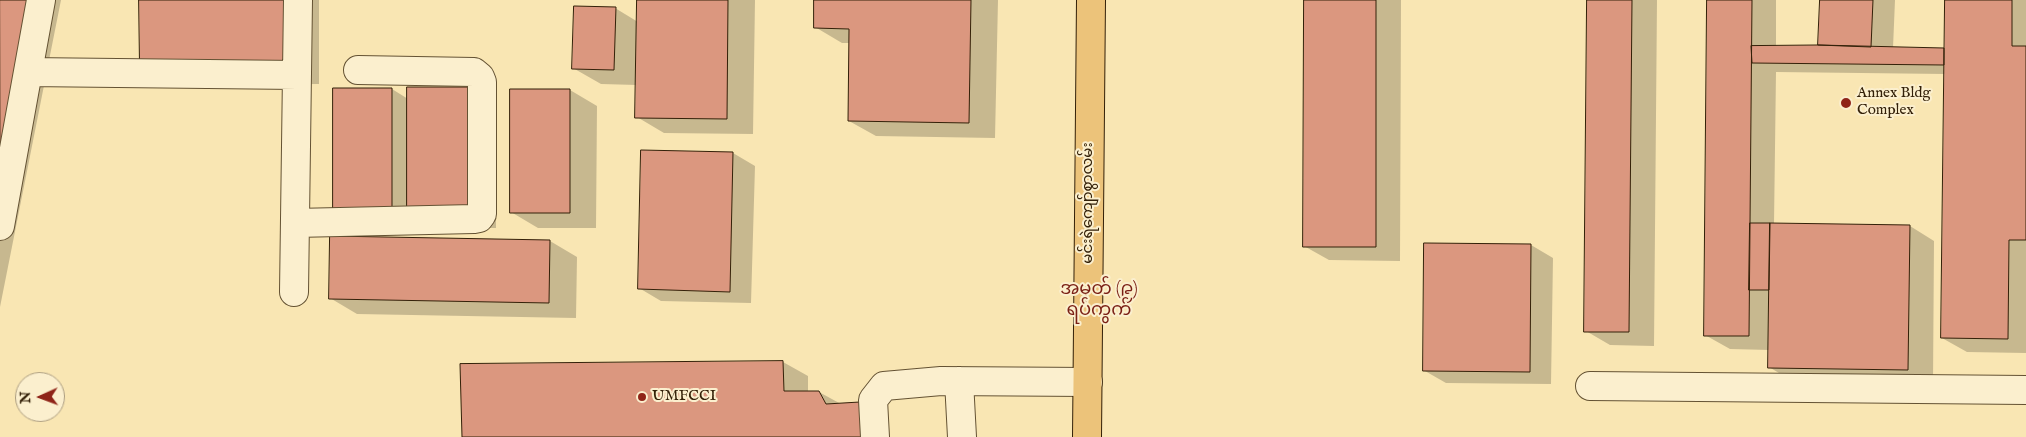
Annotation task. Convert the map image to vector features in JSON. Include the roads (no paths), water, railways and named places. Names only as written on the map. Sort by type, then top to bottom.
[{"type":"main road","name":"မင်းရဲကျော်စွာလမ်း","points":[[1087,437],[1091,0]]},
{"type":"lane","points":[[0,226],[41,0]]},
{"type":"lane","points":[[294,292],[298,0]]},
{"type":"lane","points":[[295,223],[479,218],[482,214],[482,82],[480,76],[474,72],[358,70]]},
{"type":"lane","points":[[28,72],[297,75]]},
{"type":"lane","points":[[875,437],[873,400],[884,386],[959,381],[1088,382]]},
{"type":"lane","points":[[959,381],[962,437]]},
{"type":"lane","points":[[1590,386],[2026,390]]},
{"type":"place","name":"Annex Bldg Complex","points":[[1846,103]]},
{"type":"place","name":"UMFCCI","points":[[642,397]]},
{"type":"district","name":"အမှတ် (၉) ရပ်ကွက်","points":[[1099,300]]}]
